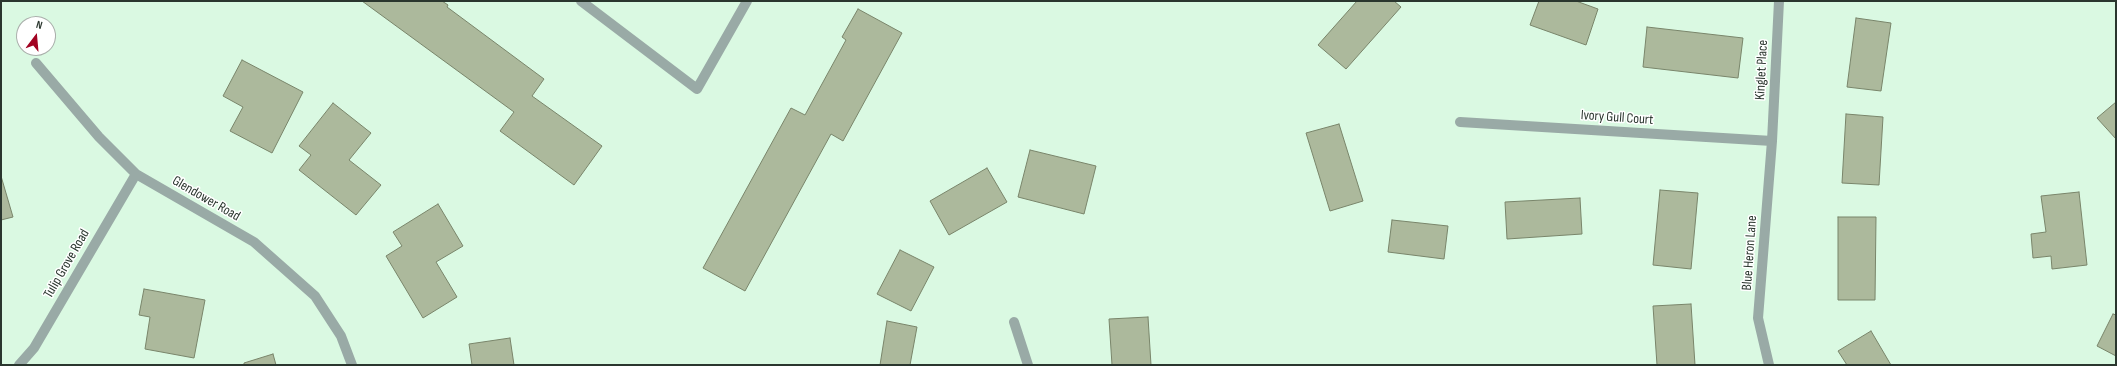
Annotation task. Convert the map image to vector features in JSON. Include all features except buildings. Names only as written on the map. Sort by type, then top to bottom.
[{"type":"street","points":[[581,1],[698,89],[746,1]]},
{"type":"street","name":"Kinglet Place","points":[[1772,141],[1779,1]]},
{"type":"street","name":"Glendower Road","points":[[36,63],[99,137],[136,174],[254,242],[315,296],[340,336],[352,365]]},
{"type":"street","name":"Ivory Gull Court","points":[[1460,122],[1772,141]]},
{"type":"street","name":"Blue Heron Lane","points":[[1770,365],[1758,318],[1772,141]]},
{"type":"street","name":"Tulip Grove Road","points":[[19,365],[34,348],[136,174]]},
{"type":"street","points":[[1014,322],[1028,365]]}]
